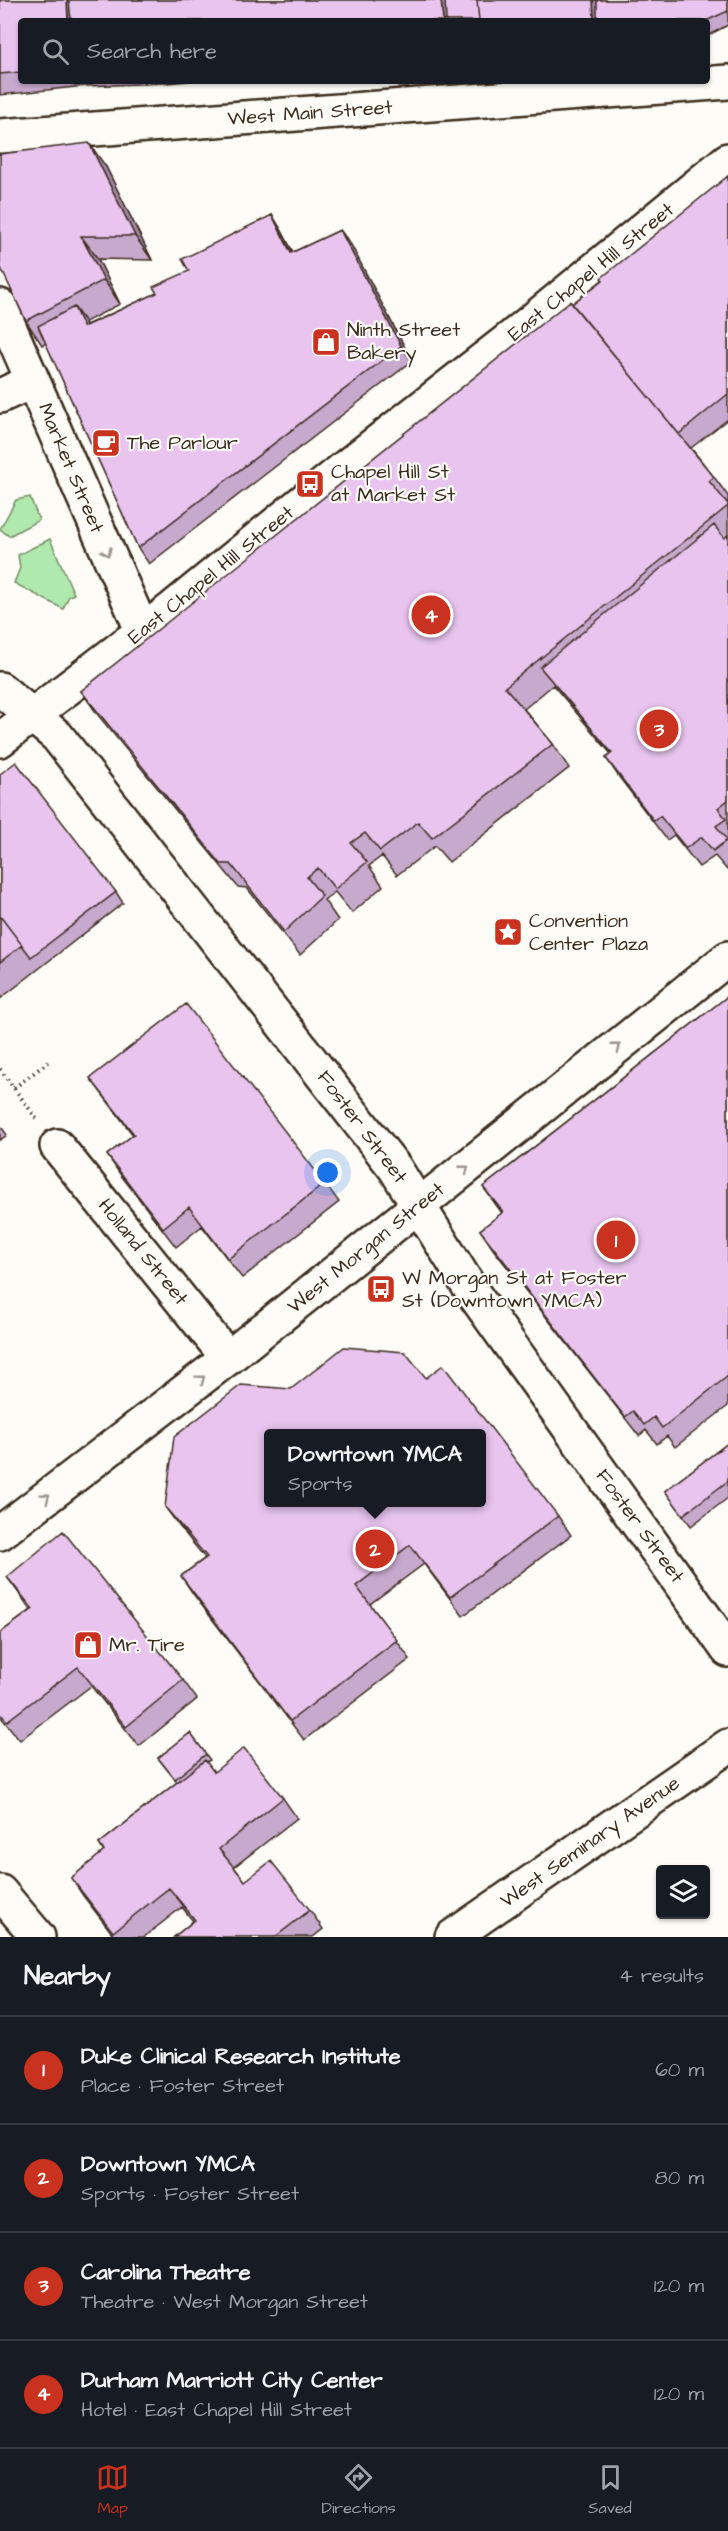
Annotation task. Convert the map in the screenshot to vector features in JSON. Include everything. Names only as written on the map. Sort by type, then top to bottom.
[{"type":"street","name":"West Main Street","points":[[710,83],[728,82]]},
{"type":"street","name":"West Main Street","points":[[0,136],[701,84]]},
{"type":"street","name":"East Chapel Hill Street","points":[[0,740],[512,337],[728,160]]},
{"type":"street","name":"Market Street","points":[[0,306],[142,630]]},
{"type":"street","points":[[0,396],[33,381]]},
{"type":"street","name":"Foster Street","points":[[0,689],[64,746],[395,1167],[473,1293],[728,1650]]},
{"type":"street","name":"West Morgan Street","points":[[0,1533],[228,1358],[728,958]]},
{"type":"street","name":"Holland Street","points":[[57,1146],[228,1358]]},
{"type":"street","name":"West Seminary Avenue","points":[[452,1937],[728,1746]]},
{"type":"street","points":[[0,1892],[38,1937]]},
{"type":"path","points":[[14,1088],[48,1062]]},
{"type":"path","points":[[0,1069],[57,1146]]},
{"type":"green space","points":[[30,497],[39,520],[9,536],[0,529],[16,500]]},
{"type":"green space","points":[[50,539],[74,594],[69,596],[63,609],[14,583],[20,568],[18,555]]},
{"type":"building","points":[[0,0],[67,0],[68,18],[18,18],[18,72],[0,74]]},
{"type":"building","points":[[69,0],[441,0],[443,18],[71,18]]},
{"type":"building","points":[[445,0],[477,0],[479,18],[446,18]]},
{"type":"building","points":[[477,0],[593,0],[594,18],[479,18]]},
{"type":"building","points":[[597,0],[728,0],[728,11],[710,19],[597,18]]},
{"type":"building","points":[[89,143],[135,236],[81,236],[104,280],[26,321],[0,266],[0,154]]},
{"type":"building","points":[[728,176],[728,394],[679,434],[572,304]]},
{"type":"building","points":[[272,215],[291,253],[340,230],[401,346],[138,548],[38,326],[74,307],[83,327],[157,293],[153,287],[189,271],[182,259]]},
{"type":"building","points":[[570,301],[714,477],[709,481],[728,506],[505,687],[553,744],[432,838],[418,822],[380,851],[365,833],[351,843],[367,862],[335,889],[318,868],[307,877],[322,896],[284,932],[231,864],[221,864],[81,691]]},
{"type":"building","points":[[714,525],[724,538],[728,535],[728,800],[718,808],[726,819],[716,826],[727,840],[713,851],[702,837],[686,848],[660,816],[654,821],[606,758],[612,753],[540,667]]},
{"type":"building","points":[[16,762],[116,892],[31,957],[0,916],[0,774]]},
{"type":"building","points":[[0,916],[22,945],[0,962]]},
{"type":"building","points":[[728,996],[728,1376],[662,1428],[654,1417],[644,1425],[633,1411],[625,1417],[480,1230],[503,1212],[483,1187]]},
{"type":"building","points":[[186,1004],[325,1183],[228,1259],[189,1207],[163,1228],[107,1155],[134,1134],[90,1078]]},
{"type":"building","points":[[344,1347],[405,1352],[426,1378],[443,1365],[558,1516],[450,1597],[410,1545],[356,1586],[397,1640],[290,1721],[181,1576],[207,1557],[165,1507],[174,1437],[241,1385],[291,1389]]},
{"type":"building","points":[[728,1443],[728,1481],[683,1515],[665,1491]]},
{"type":"building","name":"Mr. Tire","points":[[63,1531],[183,1680],[126,1727],[78,1667],[7,1721],[0,1713],[0,1633],[33,1609],[7,1577]]},
{"type":"building","points":[[190,1733],[206,1754],[175,1779],[158,1758]]},
{"type":"building","points":[[244,1748],[283,1798],[219,1849],[245,1881],[271,1861],[310,1910],[275,1937],[174,1937],[195,1920],[169,1888],[113,1932],[71,1878],[104,1851],[99,1844],[205,1760],[214,1772]]},
{"type":"place","name":"Ninth Street Bakery","points":[[326,342]]},
{"type":"place","name":"The Parlour","points":[[106,443]]},
{"type":"place","name":"Chapel Hill St at Market St","points":[[310,484]]},
{"type":"place","name":"Durham Marriott City Center","points":[[431,615]]},
{"type":"place","name":"Carolina Theatre","points":[[659,729]]},
{"type":"place","name":"Convention Center Plaza","points":[[508,932]]},
{"type":"place","name":"Duke Clinical Research Institute","points":[[616,1240]]},
{"type":"place","name":"W Morgan St at Foster St (Downtown YMCA)","points":[[381,1289]]},
{"type":"place","name":"Downtown YMCA","points":[[375,1549]]},
{"type":"place","name":"Mr. Tire","points":[[88,1645]]}]
